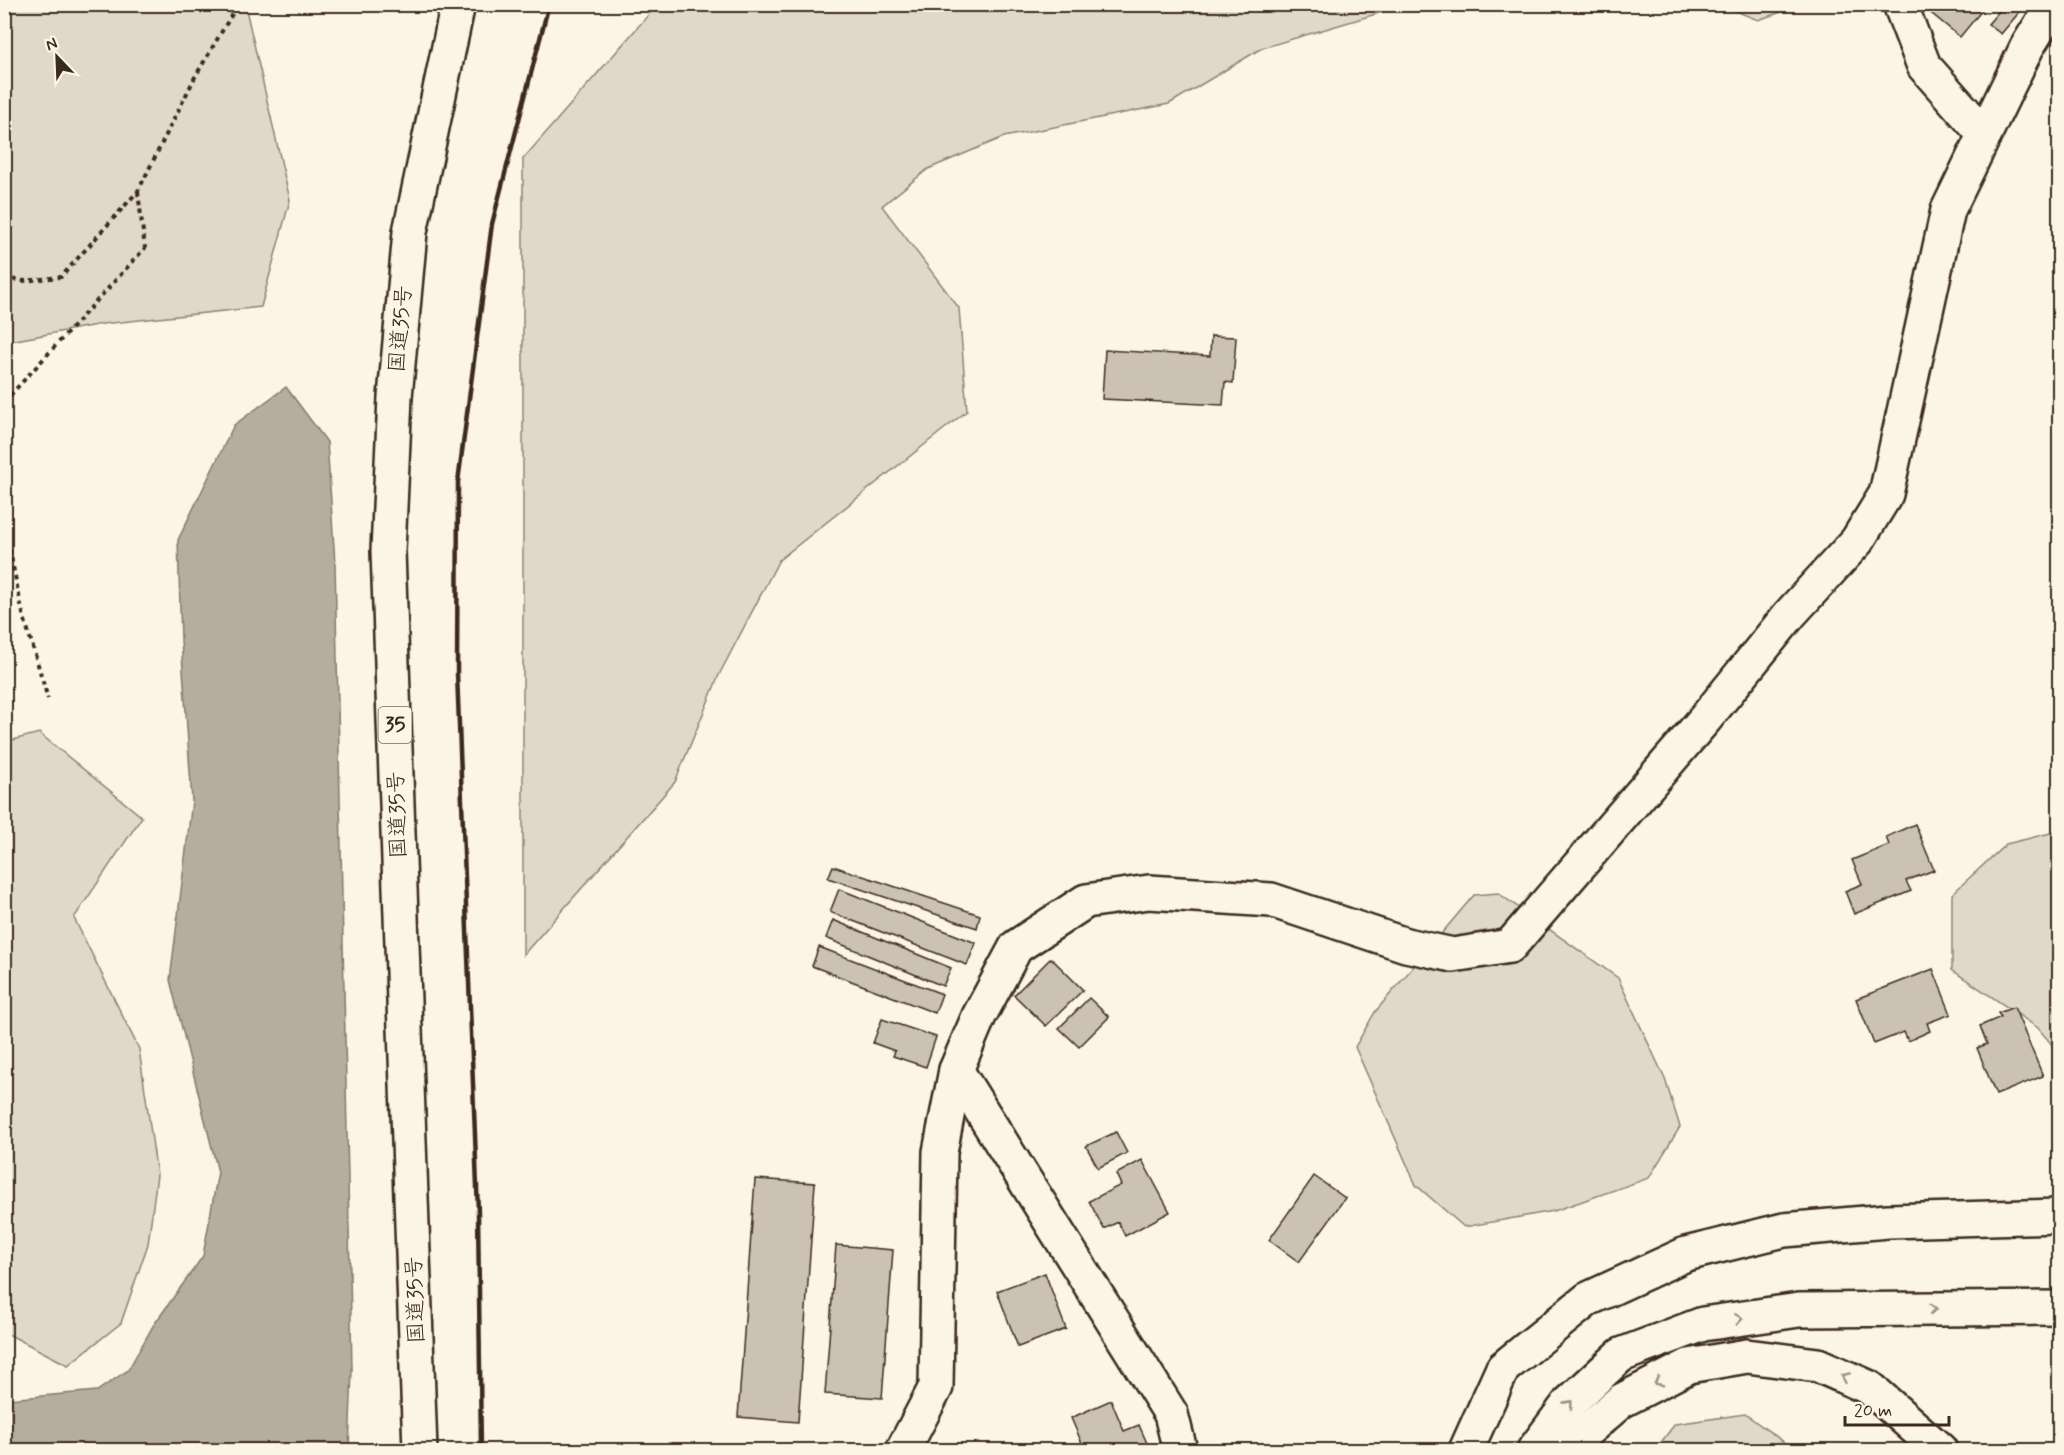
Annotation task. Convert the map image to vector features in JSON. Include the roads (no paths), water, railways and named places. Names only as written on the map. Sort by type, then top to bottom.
[{"type":"main road","name":"国道35号","points":[[420,1450],[388,551],[395,397],[410,232],[458,4]]},
{"type":"main road","points":[[1900,4],[1924,66],[1984,134]]},
{"type":"main road","points":[[903,1450],[936,1387],[940,1152],[956,1070],[979,1016],[1016,947],[1086,901],[1149,892],[1271,900],[1406,945],[1453,955],[1510,946],[1705,718],[1790,614],[1857,541],[1886,494],[1948,210],[2027,47],[2054,4]]},
{"type":"main road","points":[[956,1070],[1171,1414],[1180,1450]]},
{"type":"main road","points":[[1466,1450],[1503,1368],[1588,1299],[1686,1254],[1784,1230],[1888,1221],[2060,1216]]},
{"type":"main road","points":[[1534,1450],[1569,1403],[1621,1355],[1703,1324],[1799,1310],[2060,1308]]},
{"type":"main road","points":[[1573,1450],[1585,1432],[1621,1401],[1689,1366],[1747,1356],[1818,1365],[1870,1388],[1927,1444]]},
{"type":"railway","points":[[481,1450],[478,1212],[457,673],[458,482],[492,224],[549,4]]}]
